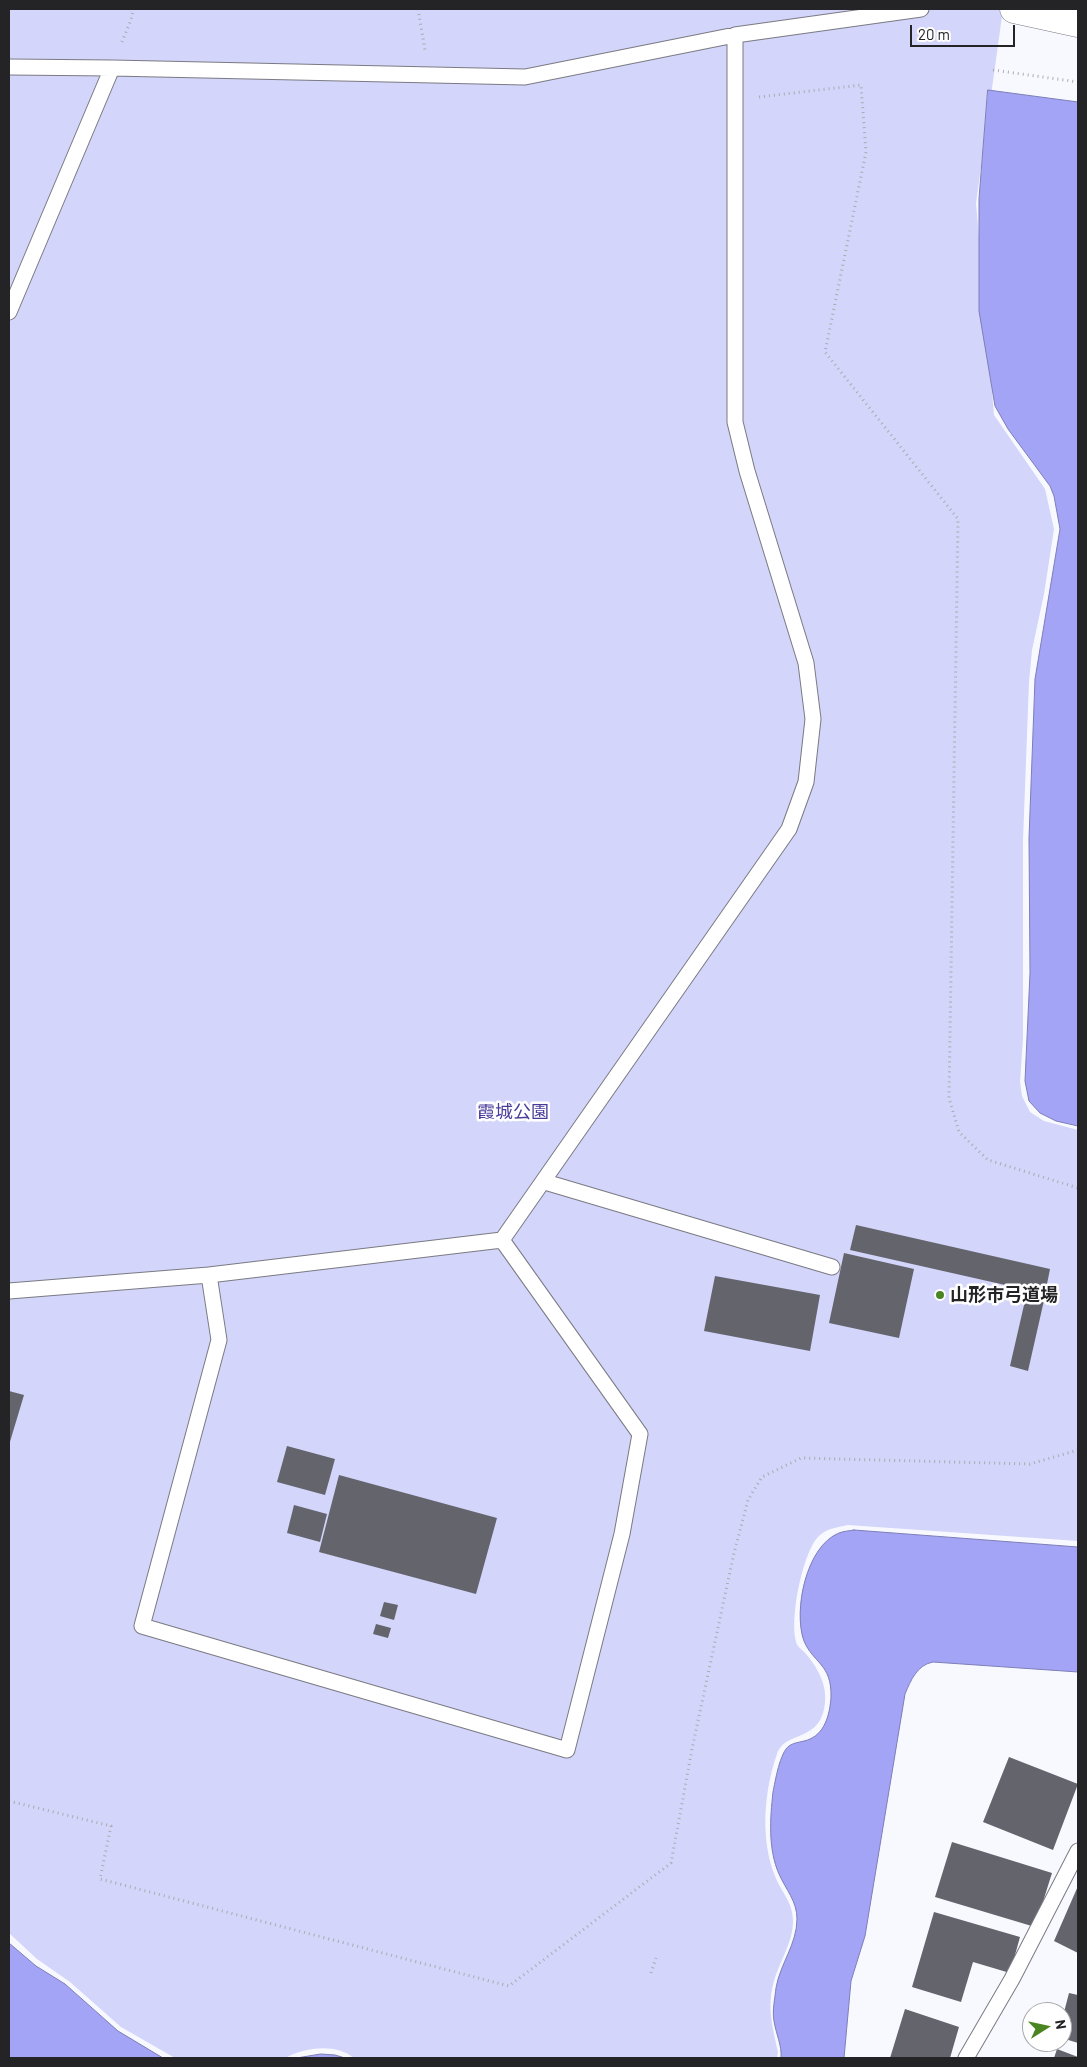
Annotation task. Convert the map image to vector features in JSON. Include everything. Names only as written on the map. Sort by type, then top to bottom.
[{"type":"street","points":[[1014,9],[1078,23]]},
{"type":"lane","points":[[9,67],[525,77],[735,36],[921,9]]},
{"type":"lane","points":[[9,1291],[210,1275],[502,1240],[545,1182],[789,829],[806,782],[813,719],[806,663],[746,471],[735,422],[735,36]]},
{"type":"lane","points":[[9,312],[112,68]]},
{"type":"lane","points":[[545,1182],[832,1267]]},
{"type":"lane","points":[[210,1275],[219,1340],[142,1626],[567,1750],[622,1534],[640,1434],[502,1240]]},
{"type":"lane","points":[[966,2058],[1012,1979],[1078,1851]]},
{"type":"path","points":[[112,68],[132,17],[133,9]]},
{"type":"path","points":[[418,9],[429,75]]},
{"type":"path","points":[[994,70],[1078,82]]},
{"type":"path","points":[[736,100],[861,85],[866,152],[825,352],[958,518],[949,1098],[959,1132],[988,1160],[1078,1188]]},
{"type":"path","points":[[651,1973],[656,1958]]},
{"type":"green space","name":"霞城公園","points":[[9,9],[1003,9],[976,203],[994,415],[1045,489],[1054,529],[1044,594],[1032,650],[1029,682],[1023,840],[1023,1038],[1020,1082],[1022,1096],[1030,1112],[1044,1121],[1078,1130],[1078,1541],[848,1525],[826,1531],[814,1543],[808,1555],[798,1588],[794,1622],[798,1646],[810,1659],[823,1682],[825,1702],[822,1715],[817,1724],[811,1730],[781,1747],[773,1768],[767,1799],[766,1831],[770,1862],[777,1882],[791,1908],[793,1921],[791,1938],[775,1977],[771,1994],[771,2011],[778,2052],[777,2058],[354,2058],[338,2050],[320,2048],[302,2051],[285,2058],[175,2058],[121,2027],[70,1982],[37,1959],[9,1933]]},
{"type":"water","points":[[988,90],[1078,102],[1078,1126],[1056,1121],[1040,1113],[1029,1101],[1025,1081],[1030,973],[1029,838],[1035,679],[1060,529],[1054,496],[1050,486],[1008,429],[995,406],[979,311],[979,199]]},
{"type":"water","points":[[854,1530],[1078,1547],[1078,1672],[933,1662],[923,1666],[915,1674],[905,1694],[865,1936],[851,1981],[844,2058],[781,2058],[781,2049],[773,2017],[774,2005],[778,1979],[794,1937],[797,1913],[775,1864],[771,1844],[773,1792],[778,1767],[786,1749],[791,1745],[808,1740],[820,1732],[830,1709],[831,1697],[828,1677],[804,1641],[801,1628],[800,1613],[805,1581],[818,1551],[828,1540],[839,1533]]},
{"type":"water","points":[[9,1943],[36,1966],[65,1984],[118,2031],[163,2058],[9,2058]]},
{"type":"water","points":[[321,2054],[345,2058],[297,2058]]},
{"type":"building","points":[[856,1225],[1050,1269],[1045,1294],[850,1250]]},
{"type":"building","points":[[844,1253],[914,1269],[899,1338],[829,1323]]},
{"type":"building","points":[[715,1276],[820,1295],[810,1351],[704,1331]]},
{"type":"building","points":[[1027,1292],[1045,1296],[1028,1371],[1010,1366]]},
{"type":"building","points":[[9,1391],[24,1395],[9,1445]]},
{"type":"building","points":[[287,1446],[335,1459],[325,1495],[277,1482]]},
{"type":"building","points":[[339,1475],[497,1518],[476,1594],[319,1552]]},
{"type":"building","points":[[294,1505],[327,1514],[320,1542],[287,1533]]},
{"type":"building","points":[[384,1602],[398,1605],[394,1620],[380,1616]]},
{"type":"building","points":[[376,1624],[391,1628],[388,1638],[373,1634]]},
{"type":"building","points":[[1009,1757],[1078,1784],[1053,1850],[983,1822]]},
{"type":"building","points":[[952,1842],[1052,1873],[1035,1927],[935,1897]]},
{"type":"building","points":[[1078,1886],[1078,1953],[1054,1941]]},
{"type":"building","points":[[934,1912],[1020,1937],[1010,1973],[973,1962],[961,2002],[912,1987]]},
{"type":"building","points":[[1069,1993],[1078,1995],[1078,2043],[1072,2041],[1072,2002],[1067,2002]]},
{"type":"building","points":[[905,2009],[959,2027],[950,2058],[890,2058]]},
{"type":"building","points":[[1056,2052],[1065,2052],[1078,2057],[1078,2058],[1054,2058]]},
{"type":"place","name":"山形市弓道場","points":[[940,1295]]}]
